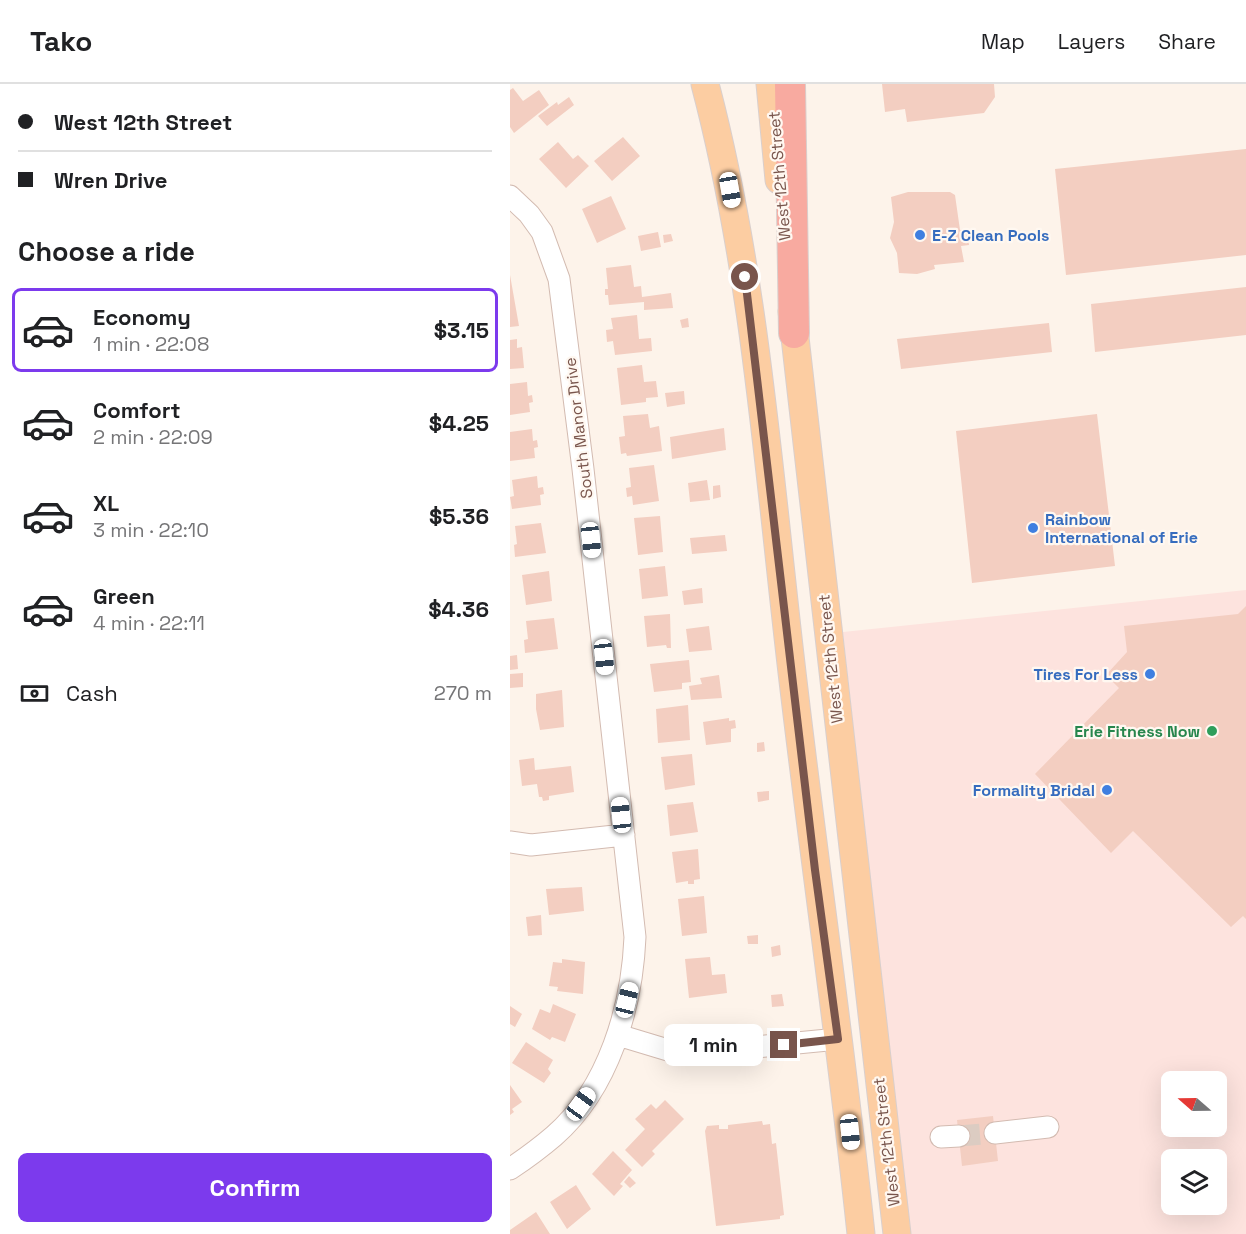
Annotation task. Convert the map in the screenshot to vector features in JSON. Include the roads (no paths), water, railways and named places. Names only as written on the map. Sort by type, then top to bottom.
[{"type":"highway","points":[[790,84],[794,333]]},
{"type":"main road","points":[[705,84],[730,190],[754,337],[815,870],[861,1234]]},
{"type":"main road","name":"West 12th Street","points":[[770,84],[794,333],[897,1234]]},
{"type":"street","name":"South Manor Drive","points":[[510,196],[529,214],[542,232],[559,279],[583,469],[635,937],[631,985],[618,1035],[590,1092],[572,1117],[555,1135],[510,1169]]},
{"type":"street","points":[[510,842],[531,846],[624,835]]},
{"type":"street","points":[[618,1035],[671,1051],[693,1053],[838,1039]]},
{"type":"street","points":[[995,1133],[1048,1127]]},
{"type":"tunnel","points":[[959,1136],[995,1133]]},
{"type":"place","name":"E-Z Clean Pools","points":[[920,235]]},
{"type":"place","name":"Rainbow International of Erie","points":[[1033,528]]},
{"type":"place","name":"Tires For Less","points":[[1150,674]]},
{"type":"place","name":"Erie Fitness Now","points":[[1212,731]]},
{"type":"place","name":"Formality Bridal","points":[[1107,790]]}]
